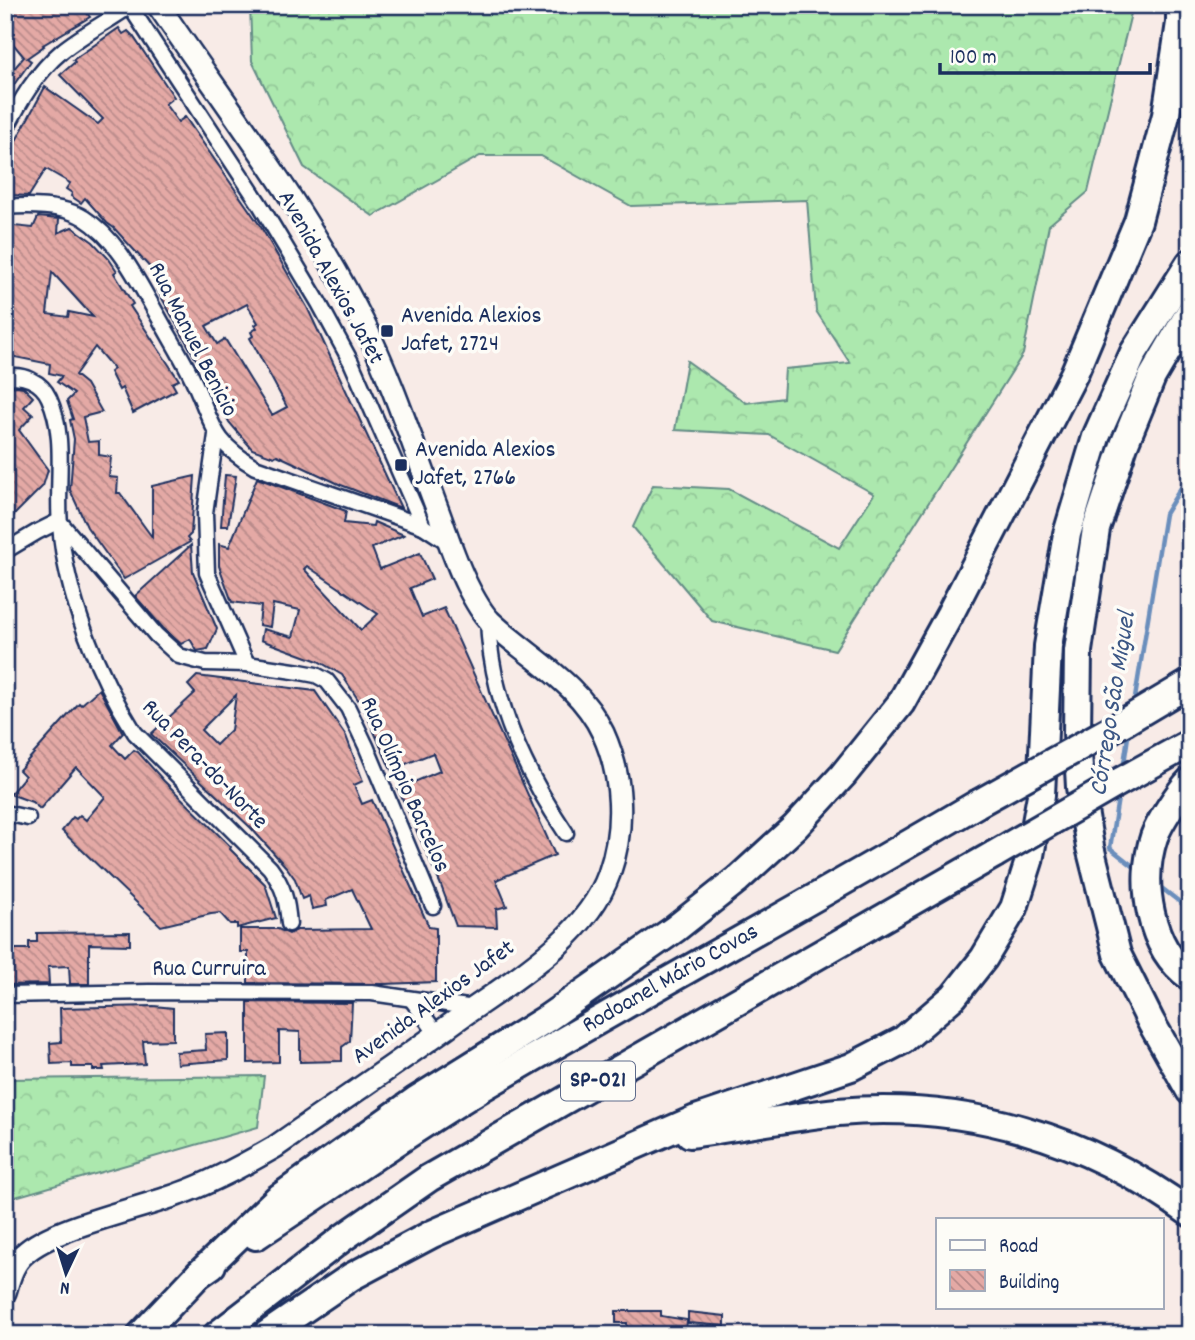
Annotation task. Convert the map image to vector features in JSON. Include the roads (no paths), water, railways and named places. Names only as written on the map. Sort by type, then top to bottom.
[{"type":"highway","points":[[199,1274],[277,1199],[416,1100],[546,1019],[664,937],[728,887],[795,827],[843,775],[901,703],[1074,374],[1138,221],[1166,115],[1181,5]]},
{"type":"highway","points":[[266,1335],[351,1277],[432,1234],[696,1119],[851,1067],[903,1040],[954,996],[984,958],[1014,908],[1029,861],[1041,796],[1048,646],[1066,534],[1096,437],[1134,352],[1190,263]]},
{"type":"highway","points":[[1190,312],[1152,377],[1124,445],[1096,529],[1078,651],[1077,719],[1080,787],[1090,847],[1117,954],[1151,1023],[1190,1091]]},
{"type":"highway","name":"Rodoanel Mário Covas","points":[[141,1335],[199,1274],[372,1157],[489,1083],[814,900],[1190,683]]},
{"type":"highway","name":"Rodoanel Mário Covas","points":[[217,1335],[344,1237],[429,1178],[1190,743]]},
{"type":"highway","points":[[1190,781],[1155,835],[1148,866],[1150,912],[1162,944],[1183,972],[1190,977]]},
{"type":"highway","points":[[643,1141],[839,1112],[928,1111],[1017,1126],[1085,1151],[1162,1192],[1190,1213]]},
{"type":"main road","name":"Avenida Alexios Jafet","points":[[5,1292],[11,1273],[23,1255],[41,1242],[181,1194],[238,1170],[474,1008],[558,945],[587,913],[608,877],[618,841],[620,802],[615,765],[602,732],[588,707],[552,670],[488,619],[467,585],[383,368],[348,292],[294,204],[158,5]]},
{"type":"street","points":[[5,131],[30,86],[49,64],[63,50],[130,6]]},
{"type":"street","name":"Avenida Alexios Jafet","points":[[130,6],[266,213],[319,303],[351,362],[423,526]]},
{"type":"street","name":"Rua Manuel Benicio","points":[[5,207],[22,205],[71,212],[84,218],[100,231],[142,287],[194,382],[216,435],[236,456],[255,467],[423,526]]},
{"type":"street","name":"Rua Pera-do-Norte","points":[[5,378],[19,376],[33,381],[45,390],[52,407],[57,422],[60,455],[59,521],[63,555],[74,598],[97,662],[120,710],[135,733],[282,883],[289,924]]},
{"type":"street","points":[[216,435],[205,513],[206,573],[247,664]]},
{"type":"street","points":[[5,551],[59,521]]},
{"type":"street","name":"Rua Olímpio Barcelos","points":[[59,521],[156,635],[173,651],[190,660],[205,663],[247,664],[316,675],[334,689],[348,708],[366,746],[433,906]]},
{"type":"street","points":[[423,526],[449,543]]},
{"type":"street","name":"Avenida Alexios Jafet","points":[[488,619],[491,660],[510,727],[528,771],[566,832]]},
{"type":"street","points":[[5,813],[28,818]]},
{"type":"street","name":"Rua Curruira","points":[[5,995],[140,992],[362,993],[396,995],[412,1000],[474,1008]]},
{"type":"street","points":[[412,1000],[437,1034]]},
{"type":"waterway","name":"Córrego São Miguel","points":[[1134,704],[1165,514],[1190,473]]},
{"type":"waterway","name":"Córrego São Miguel","points":[[1123,770],[1129,730]]},
{"type":"waterway","name":"Córrego São Miguel","points":[[1119,792],[1110,848],[1138,870]]},
{"type":"waterway","name":"Córrego São Miguel","points":[[1159,886],[1190,910]]},
{"type":"place","name":"Avenida Alexios Jafet, 2724","points":[[387,331]]},
{"type":"place","name":"Avenida Alexios Jafet, 2766","points":[[401,465]]}]
